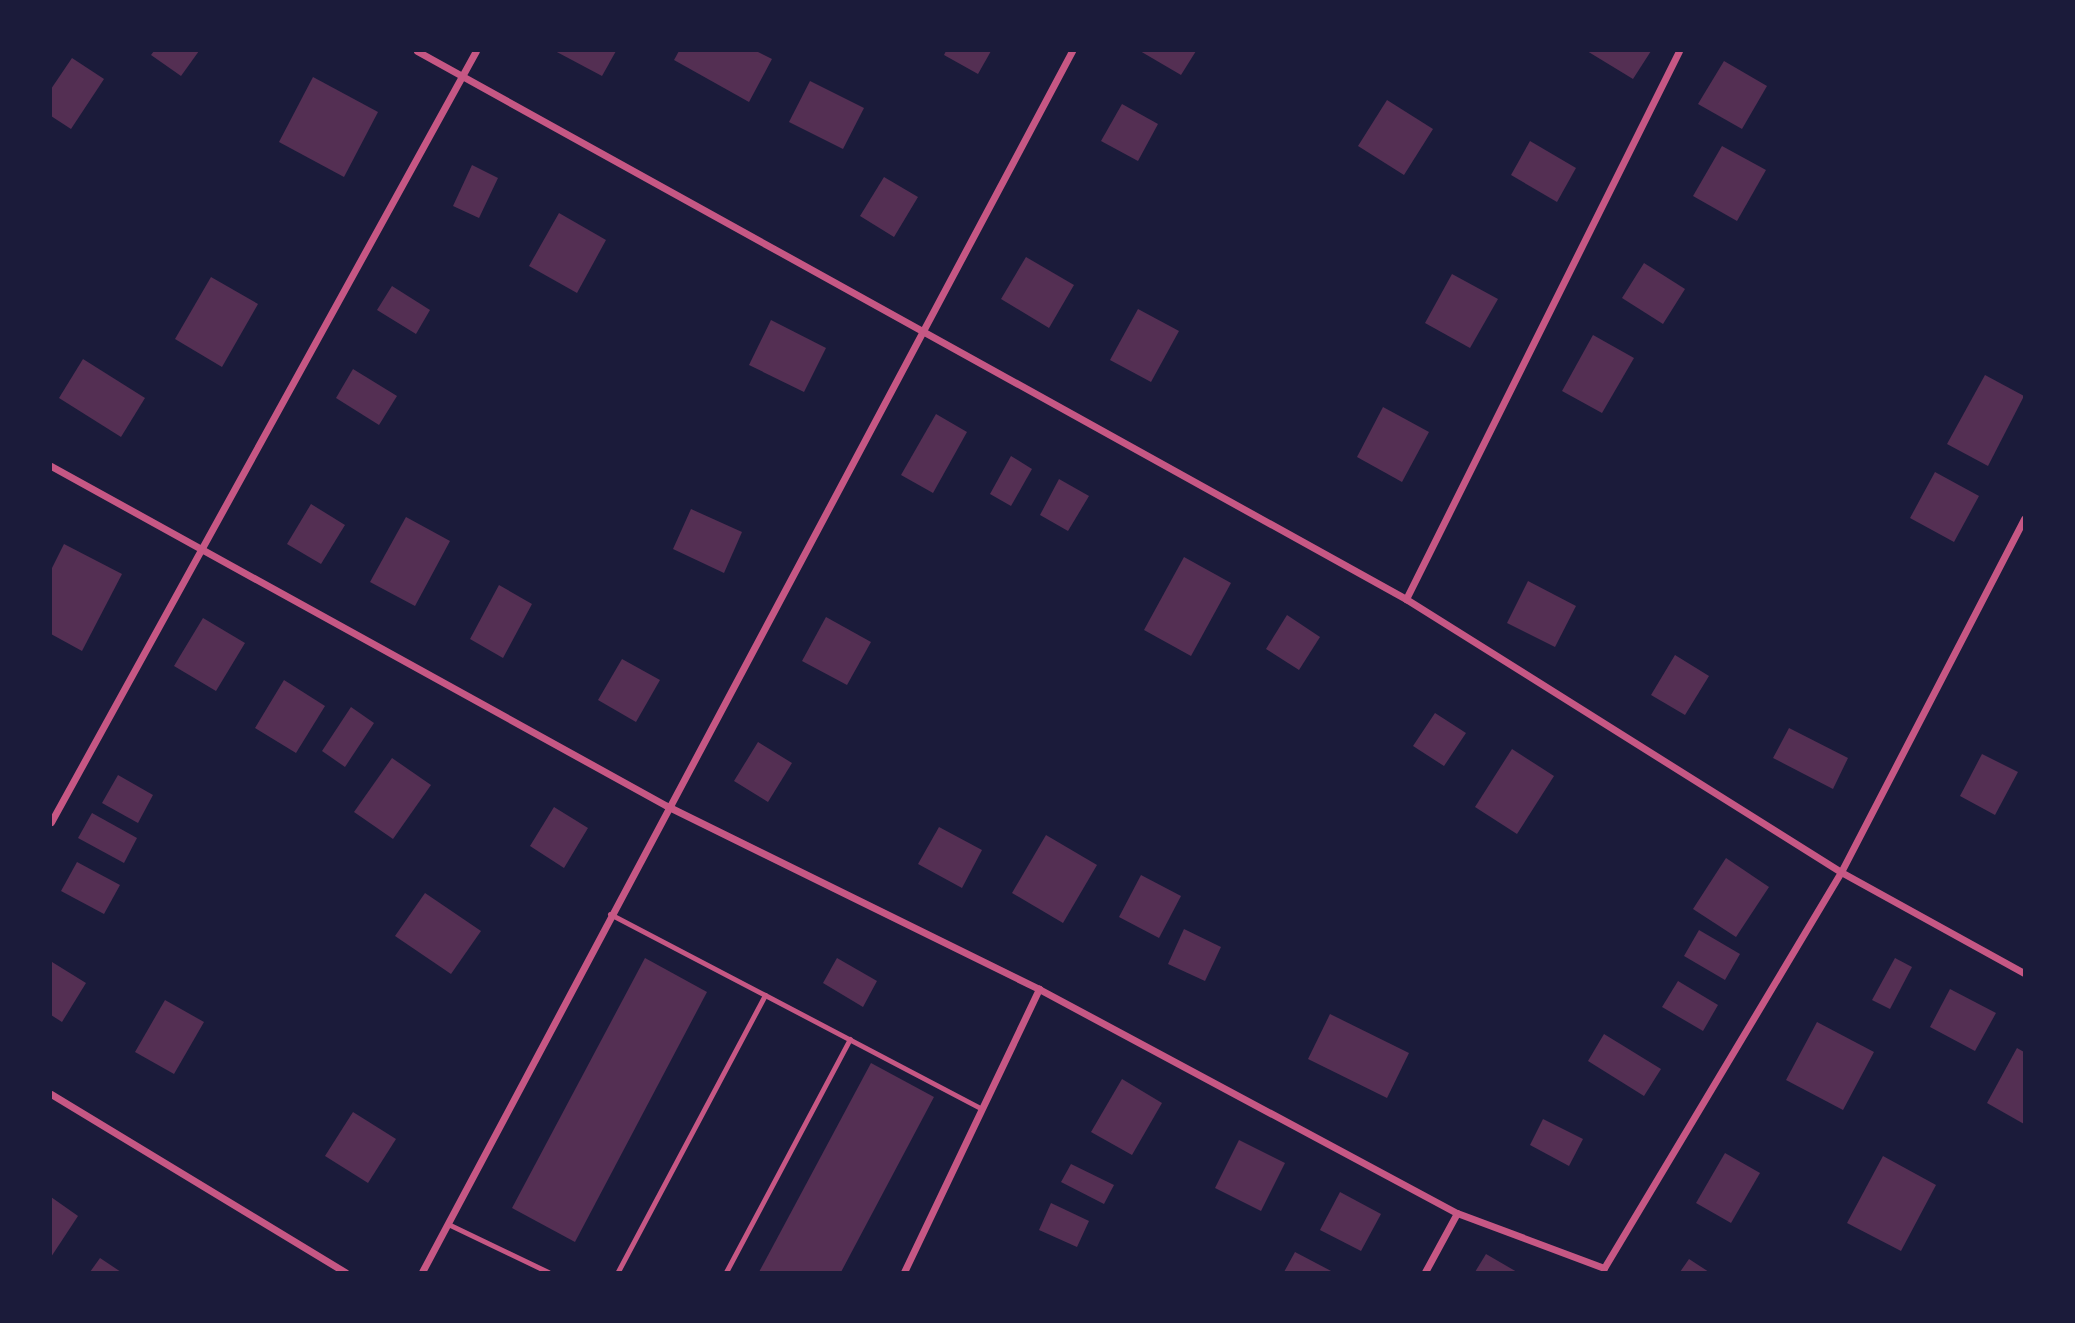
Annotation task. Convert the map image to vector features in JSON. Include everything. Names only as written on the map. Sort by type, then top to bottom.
[{"type":"street","points":[[417,51],[1406,598],[1841,872],[2024,972]]},
{"type":"street","points":[[51,822],[199,548],[476,51]]},
{"type":"street","points":[[422,1272],[667,806],[1072,51]]},
{"type":"street","points":[[1406,598],[1679,51]]},
{"type":"street","points":[[51,466],[667,806],[1039,989],[1457,1213],[1604,1268],[1841,872],[2024,519]]},
{"type":"street","points":[[904,1272],[1039,989]]},
{"type":"street","points":[[51,1094],[345,1272]]},
{"type":"street","points":[[1425,1272],[1457,1213]]},
{"type":"lane","points":[[610,914],[982,1109]]},
{"type":"lane","points":[[618,1272],[765,995]]},
{"type":"lane","points":[[726,1272],[850,1039]]},
{"type":"lane","points":[[447,1224],[548,1272]]},
{"type":"building","points":[[154,51],[199,51],[181,76],[151,55]]},
{"type":"building","points":[[555,51],[616,51],[602,76]]},
{"type":"building","points":[[679,51],[756,51],[772,59],[749,102],[674,60]]},
{"type":"building","points":[[946,51],[991,51],[978,74],[944,55]]},
{"type":"building","points":[[1140,51],[1196,51],[1181,75]]},
{"type":"building","points":[[1587,51],[1651,51],[1633,79]]},
{"type":"building","points":[[72,58],[104,79],[71,129],[51,116],[51,89]]},
{"type":"building","points":[[1724,61],[1767,86],[1742,129],[1698,104]]},
{"type":"building","points":[[313,77],[378,112],[344,177],[279,142]]},
{"type":"building","points":[[810,81],[864,108],[843,149],[789,122]]},
{"type":"building","points":[[1387,100],[1433,129],[1404,175],[1358,146]]},
{"type":"building","points":[[1122,104],[1158,124],[1138,161],[1101,141]]},
{"type":"building","points":[[1530,141],[1576,168],[1557,202],[1511,175]]},
{"type":"building","points":[[1722,146],[1766,170],[1737,221],[1693,196]]},
{"type":"building","points":[[472,165],[498,178],[479,218],[453,206]]},
{"type":"building","points":[[884,177],[918,197],[894,237],[860,216]]},
{"type":"building","points":[[559,213],[606,240],[577,293],[529,266]]},
{"type":"building","points":[[1026,257],[1074,285],[1049,328],[1001,299]]},
{"type":"building","points":[[1644,263],[1685,289],[1663,324],[1622,298]]},
{"type":"building","points":[[1452,274],[1498,299],[1470,348],[1425,323]]},
{"type":"building","points":[[211,277],[258,304],[222,367],[175,339]]},
{"type":"building","points":[[392,286],[430,310],[416,334],[377,310]]},
{"type":"building","points":[[1138,309],[1179,331],[1151,382],[1110,360]]},
{"type":"building","points":[[771,320],[826,348],[804,392],[749,365]]},
{"type":"building","points":[[1593,335],[1634,358],[1602,413],[1562,391]]},
{"type":"building","points":[[83,359],[145,398],[121,437],[59,398]]},
{"type":"building","points":[[353,369],[397,396],[379,425],[336,398]]},
{"type":"building","points":[[1985,375],[2024,396],[1988,466],[1947,444]]},
{"type":"building","points":[[1383,407],[1429,432],[1402,482],[1357,457]]},
{"type":"building","points":[[936,414],[967,432],[933,493],[901,475]]},
{"type":"building","points":[[1011,456],[1032,469],[1011,506],[990,494]]},
{"type":"building","points":[[1935,472],[1979,496],[1954,542],[1910,518]]},
{"type":"building","points":[[1059,479],[1089,496],[1068,531],[1040,515]]},
{"type":"building","points":[[311,504],[345,525],[321,564],[287,544]]},
{"type":"building","points":[[691,509],[742,532],[724,573],[673,549]]},
{"type":"building","points":[[406,517],[450,541],[415,606],[370,582]]},
{"type":"building","points":[[64,544],[122,574],[82,651],[51,634],[51,570]]},
{"type":"building","points":[[1184,557],[1231,583],[1191,656],[1144,630]]},
{"type":"building","points":[[1528,581],[1576,606],[1555,647],[1507,623]]},
{"type":"building","points":[[499,585],[532,604],[503,658],[470,639]]},
{"type":"building","points":[[1287,615],[1320,637],[1299,670],[1266,649]]},
{"type":"building","points":[[826,617],[871,642],[847,685],[802,661]]},
{"type":"building","points":[[203,618],[245,643],[216,691],[174,666]]},
{"type":"building","points":[[1675,655],[1709,676],[1685,715],[1651,695]]},
{"type":"building","points":[[622,659],[660,680],[636,722],[598,700]]},
{"type":"building","points":[[284,680],[325,706],[296,753],[255,728]]},
{"type":"building","points":[[351,707],[374,723],[345,767],[322,751]]},
{"type":"building","points":[[1435,713],[1466,733],[1444,766],[1413,746]]},
{"type":"building","points":[[1789,728],[1848,758],[1833,789],[1773,758]]},
{"type":"building","points":[[758,742],[792,763],[768,802],[734,781]]},
{"type":"building","points":[[1512,749],[1554,776],[1517,834],[1475,807]]},
{"type":"building","points":[[1982,754],[2018,772],[1995,815],[1960,796]]},
{"type":"building","points":[[392,758],[431,785],[393,839],[354,812]]},
{"type":"building","points":[[118,775],[153,795],[138,823],[102,803]]},
{"type":"building","points":[[554,807],[588,828],[564,868],[530,846]]},
{"type":"building","points":[[92,813],[137,838],[124,863],[78,838]]},
{"type":"building","points":[[939,827],[982,850],[962,888],[918,864]]},
{"type":"building","points":[[1046,835],[1097,865],[1063,923],[1012,893]]},
{"type":"building","points":[[1726,858],[1769,887],[1736,937],[1693,909]]},
{"type":"building","points":[[77,862],[120,885],[104,914],[61,891]]},
{"type":"building","points":[[1141,875],[1181,896],[1159,938],[1119,917]]},
{"type":"building","points":[[425,893],[481,931],[451,974],[395,936]]},
{"type":"building","points":[[1184,929],[1221,947],[1205,981],[1168,964]]},
{"type":"building","points":[[1699,930],[1740,954],[1725,980],[1684,956]]},
{"type":"building","points":[[645,958],[707,992],[575,1242],[512,1208]]},
{"type":"building","points":[[837,958],[877,981],[863,1007],[823,983]]},
{"type":"building","points":[[1895,958],[1912,967],[1890,1009],[1872,1000]]},
{"type":"building","points":[[52,962],[86,983],[62,1022],[51,1015]]},
{"type":"building","points":[[1678,981],[1718,1005],[1703,1031],[1662,1007]]},
{"type":"building","points":[[1950,989],[1996,1013],[1975,1051],[1930,1027]]},
{"type":"building","points":[[165,1000],[204,1022],[174,1074],[135,1052]]},
{"type":"building","points":[[1330,1014],[1409,1053],[1387,1098],[1308,1059]]},
{"type":"building","points":[[1817,1022],[1874,1052],[1843,1110],[1786,1080]]},
{"type":"building","points":[[1604,1034],[1661,1069],[1644,1096],[1588,1061]]},
{"type":"building","points":[[2017,1048],[2024,1052],[2024,1124],[1987,1103]]},
{"type":"building","points":[[871,1063],[934,1097],[841,1272],[759,1272]]},
{"type":"building","points":[[1122,1079],[1162,1103],[1132,1155],[1091,1132]]},
{"type":"building","points":[[353,1112],[396,1139],[368,1183],[325,1156]]},
{"type":"building","points":[[1543,1119],[1583,1139],[1569,1166],[1530,1145]]},
{"type":"building","points":[[1239,1140],[1285,1163],[1261,1211],[1215,1188]]},
{"type":"building","points":[[1725,1153],[1760,1173],[1731,1223],[1696,1203]]},
{"type":"building","points":[[1883,1156],[1936,1185],[1901,1251],[1847,1223]]},
{"type":"building","points":[[1071,1164],[1114,1185],[1104,1204],[1061,1182]]},
{"type":"building","points":[[1340,1192],[1381,1214],[1361,1251],[1320,1230]]},
{"type":"building","points":[[51,1197],[78,1216],[51,1257]]},
{"type":"building","points":[[1051,1203],[1089,1221],[1077,1247],[1039,1230]]},
{"type":"building","points":[[1295,1252],[1333,1272],[1284,1272]]},
{"type":"building","points":[[1486,1254],[1517,1272],[1475,1272]]},
{"type":"building","points":[[100,1258],[121,1272],[90,1272]]},
{"type":"building","points":[[1689,1259],[1709,1272],[1680,1272]]}]
